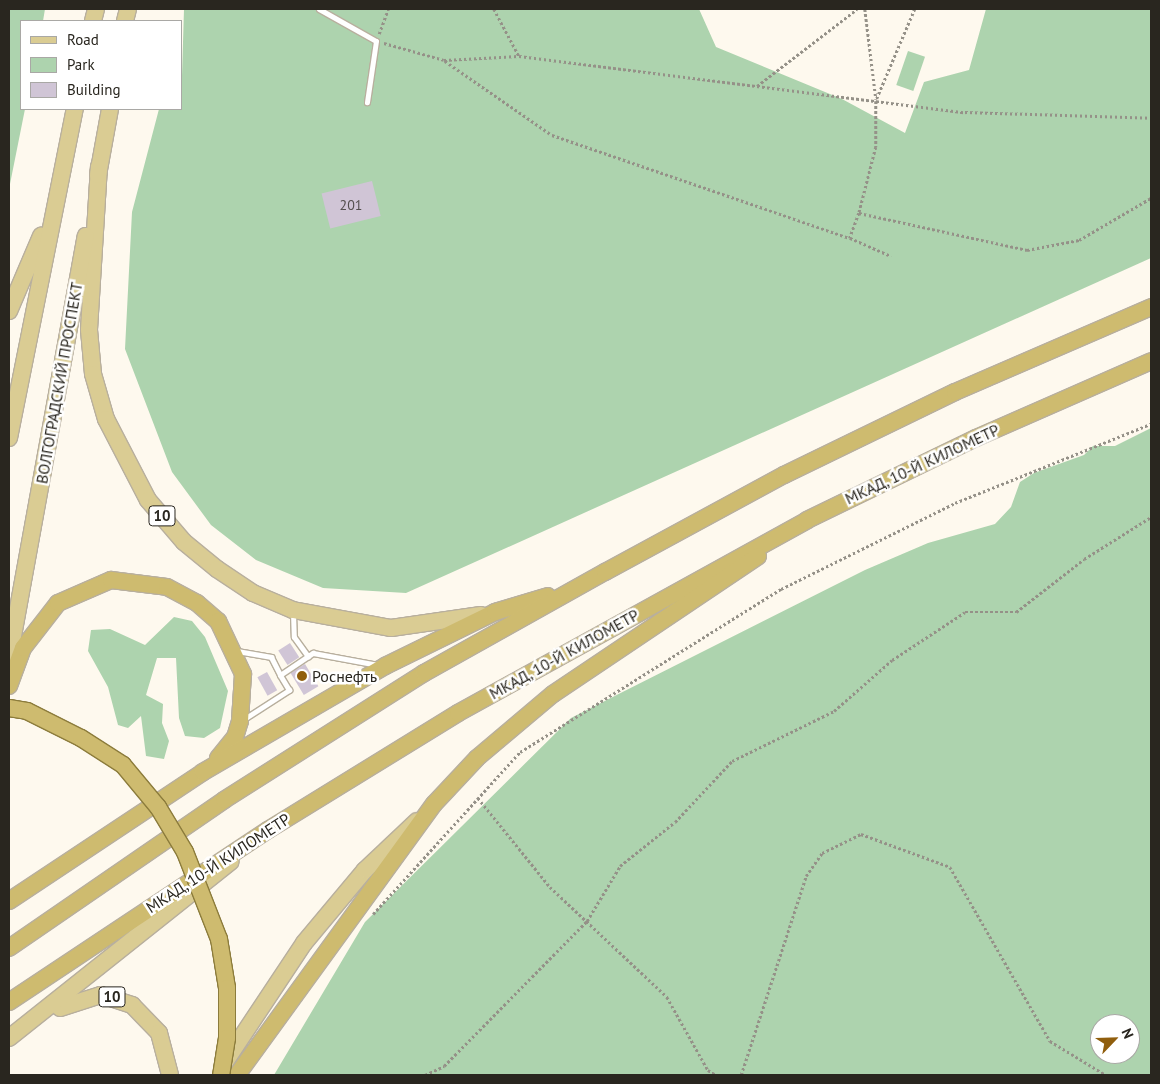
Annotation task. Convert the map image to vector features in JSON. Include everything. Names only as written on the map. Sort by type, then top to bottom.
[{"type":"highway","points":[[9,948],[224,800],[424,673],[784,475],[955,392],[1151,308]]},
{"type":"highway","name":"МКАД, 10-Й КИЛОМЕТР","points":[[9,1002],[268,830],[458,713],[807,520],[976,438],[1151,361]]},
{"type":"highway","points":[[237,1075],[434,804],[477,758],[553,694],[711,591],[807,520]]},
{"type":"highway","name":"10","points":[[495,612],[605,572]]},
{"type":"highway","points":[[9,686],[40,622],[58,603],[111,580],[167,587],[197,603],[218,621],[235,651],[243,674],[240,721],[235,737],[203,772]]},
{"type":"highway","points":[[9,901],[203,772],[385,666],[495,612]]},
{"type":"highway","points":[[9,708],[27,712],[81,738],[123,765],[158,806],[185,852],[219,939],[227,988],[227,1038],[221,1075]]},
{"type":"main road","points":[[9,438],[75,110]]},
{"type":"main road","name":"ВОЛГОГРАДСКИЙ ПРОСПЕКТ","points":[[9,658],[110,110]]},
{"type":"main road","name":"10","points":[[99,166],[89,330],[93,374],[113,436],[148,500],[184,542],[254,593],[293,610],[391,628],[442,624],[495,612]]},
{"type":"main road","points":[[9,311],[59,189]]},
{"type":"main road","points":[[217,1075],[304,943],[364,870],[434,804]]},
{"type":"main road","points":[[13,1035],[154,927],[268,830]]},
{"type":"main road","name":"10","points":[[13,1035],[72,1001],[114,997],[148,1017],[159,1032],[170,1075]]},
{"type":"lane","points":[[319,9],[376,41],[367,102]]},
{"type":"lane","points":[[293,610],[294,636],[308,656]]},
{"type":"lane","points":[[235,651],[271,657],[289,690],[240,721]]},
{"type":"lane","points":[[280,675],[313,653],[385,666]]},
{"type":"path","points":[[388,9],[376,41],[444,60],[519,56],[965,112],[1151,118]]},
{"type":"path","points":[[494,9],[519,56]]},
{"type":"path","points":[[755,86],[857,9]]},
{"type":"path","points":[[850,238],[859,213],[876,147],[876,101],[865,9]]},
{"type":"path","points":[[876,101],[915,9]]},
{"type":"path","points":[[444,60],[552,135],[850,238],[891,256]]},
{"type":"path","points":[[859,213],[1027,250],[1080,240],[1151,198]]},
{"type":"path","points":[[371,917],[520,752],[780,589],[955,503],[1151,424]]},
{"type":"path","points":[[424,1075],[444,1066],[587,921],[620,866],[675,822],[732,761],[834,711],[892,660],[965,612],[1016,612],[1084,559],[1151,517]]},
{"type":"path","points":[[478,798],[550,886],[668,997],[708,1070],[716,1075]]},
{"type":"path","points":[[741,1075],[806,876],[822,854],[861,834],[950,867],[1050,1041],[1106,1075]]},
{"type":"green space","points":[[9,9],[45,9],[43,20],[20,20],[20,110],[25,110],[9,189]]},
{"type":"green space","points":[[184,9],[699,9],[716,47],[842,99],[905,133],[924,82],[969,70],[986,9],[1151,9],[1151,258],[406,593],[323,588],[256,560],[211,525],[172,472],[125,349],[132,212],[159,110],[182,110]]},
{"type":"green space","points":[[908,51],[925,57],[913,91],[896,85]]},
{"type":"green space","points":[[1151,428],[1151,1075],[274,1075],[365,922],[571,718],[865,570],[928,543],[995,524],[1011,507],[1020,482],[1034,473],[1084,455],[1093,446],[1115,446]]},
{"type":"green space","points":[[174,617],[192,621],[205,637],[228,691],[220,728],[204,738],[185,736],[179,718],[176,658],[157,658],[146,695],[163,704],[162,723],[169,741],[164,759],[146,756],[141,716],[128,728],[118,725],[108,687],[88,651],[91,630],[110,629],[145,645]]},
{"type":"building","points":[[372,181],[381,216],[330,229],[322,194]]},
{"type":"building","points":[[290,643],[299,657],[288,665],[278,651]]},
{"type":"building","points":[[305,664],[318,686],[304,695],[290,673]]},
{"type":"building","points":[[267,672],[277,690],[268,696],[257,677]]},
{"type":"place","name":"Роснефть","points":[[302,676]]}]
